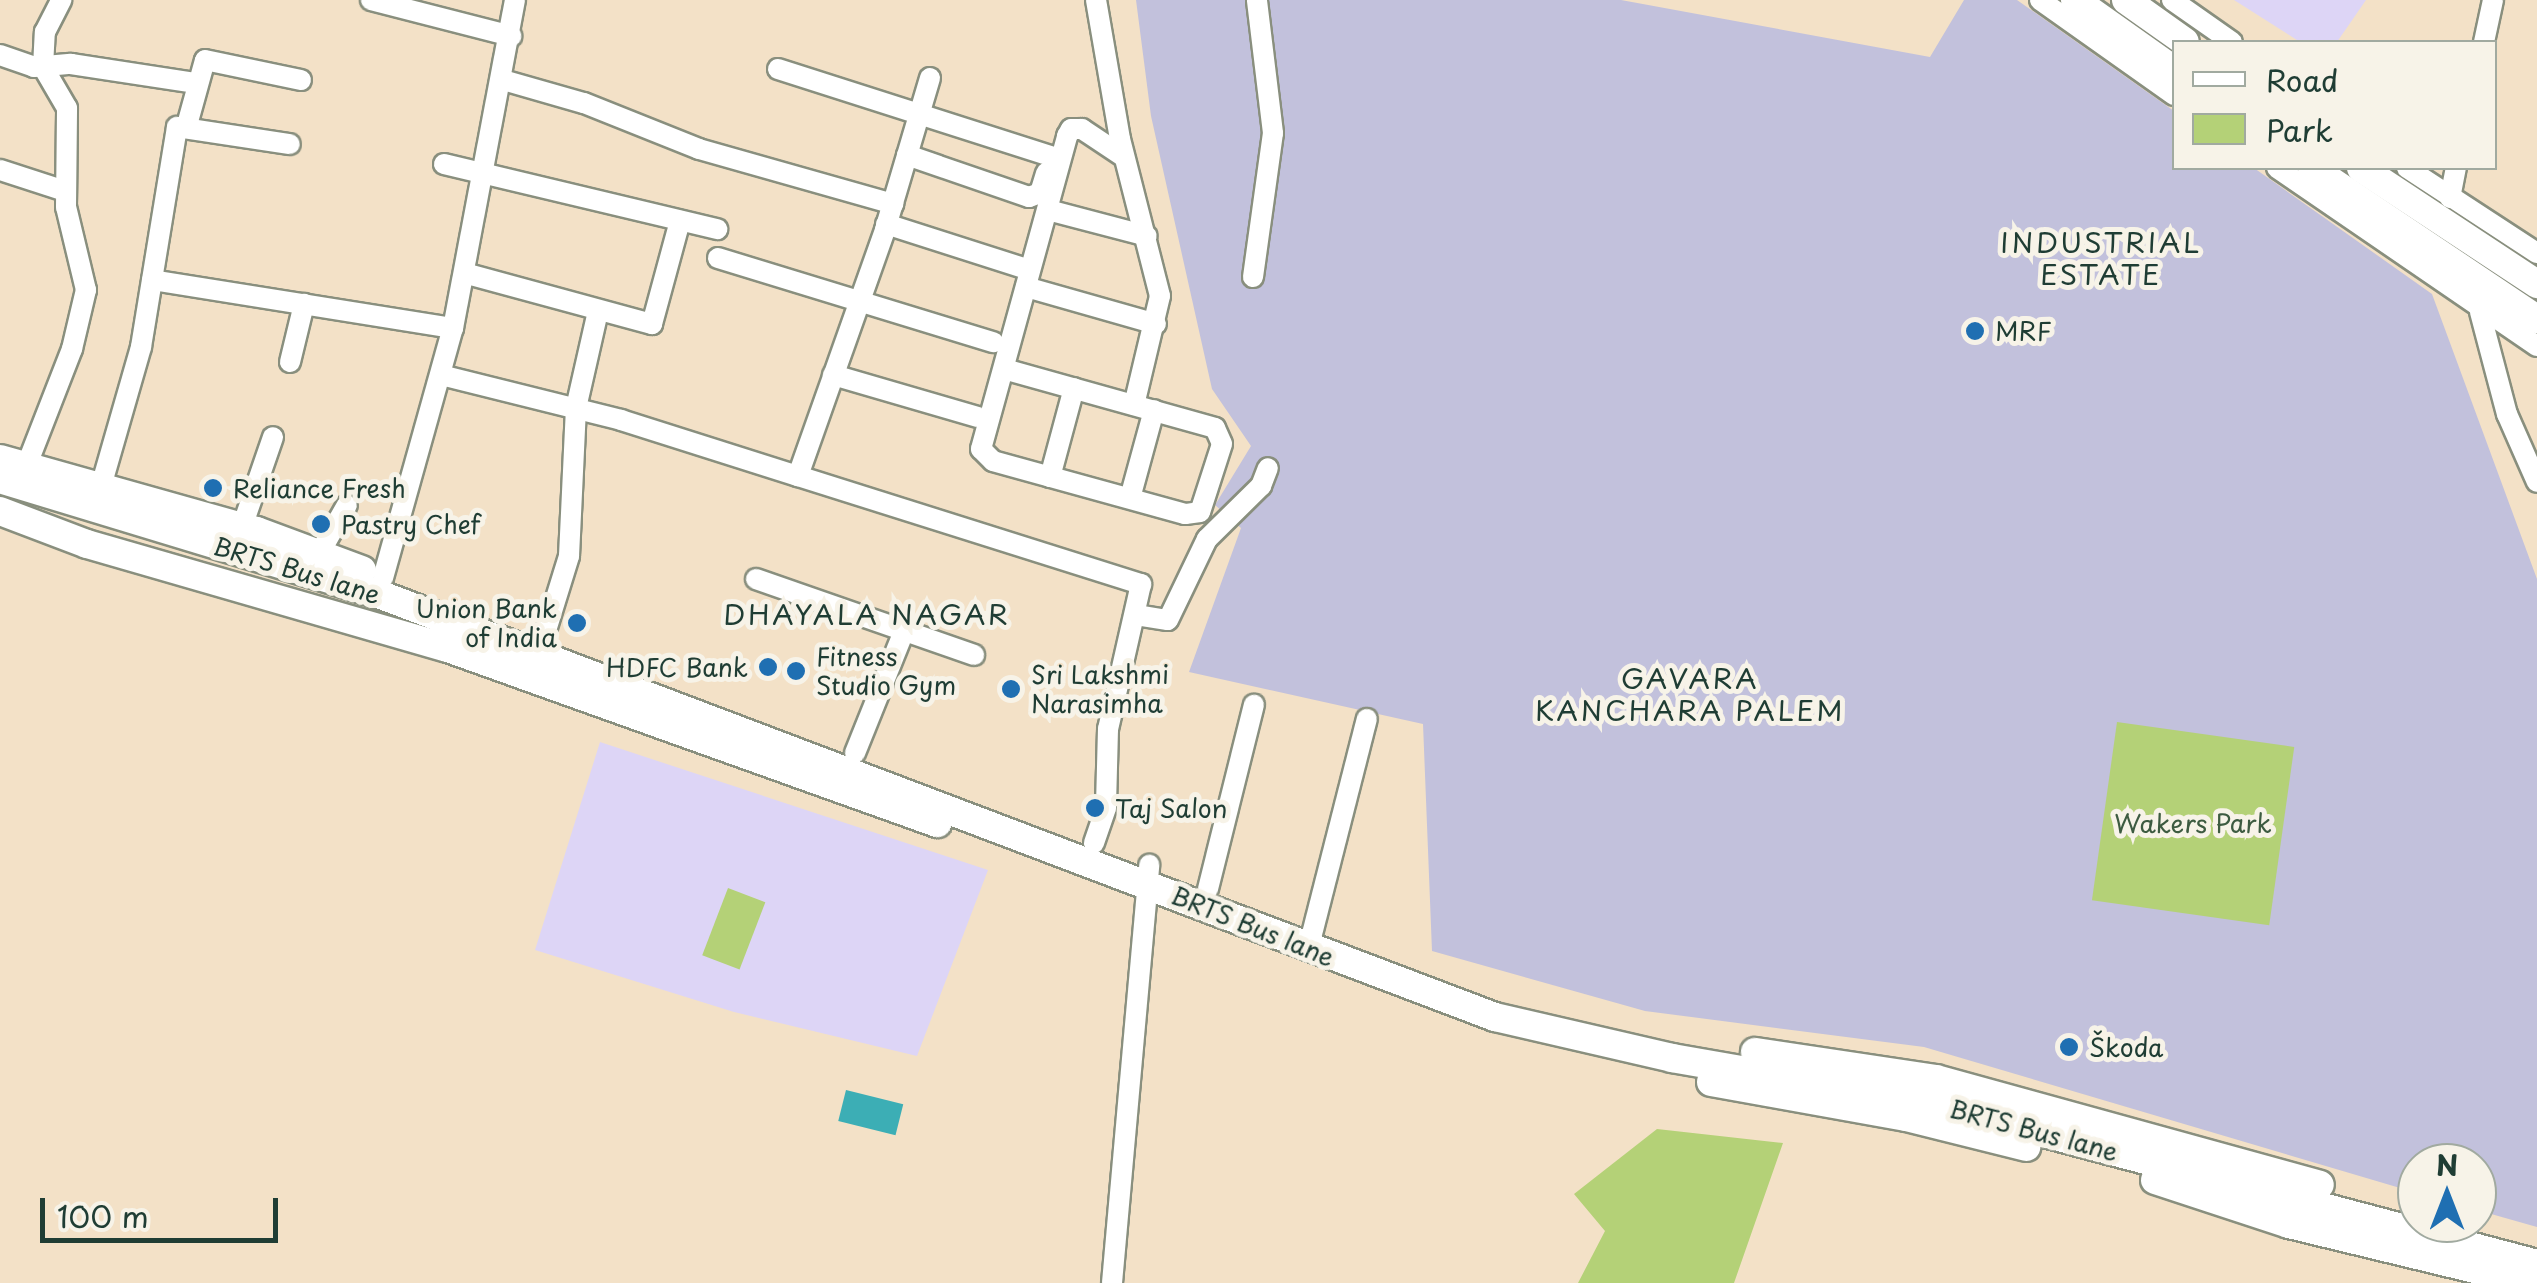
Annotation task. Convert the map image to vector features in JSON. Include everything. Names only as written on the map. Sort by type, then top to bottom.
[{"type":"main road","points":[[2075,0],[2172,69]]},
{"type":"main road","points":[[2126,0],[2182,40]]},
{"type":"main road","points":[[2315,170],[2537,319]]},
{"type":"main road","points":[[2364,170],[2537,284]]},
{"type":"main road","points":[[13,463],[242,527],[320,554],[1094,844],[1145,881],[1208,889],[1436,983],[1560,1019],[1661,1041],[1936,1078],[2397,1207]]},
{"type":"main road","name":"BRTS Bus lane","points":[[0,479],[392,598],[1145,881],[1426,995],[1544,1030],[1936,1104],[2537,1264]]},
{"type":"main road","points":[[0,511],[87,544],[445,647],[1145,881],[1514,1041],[1906,1117],[2116,1168],[2289,1224],[2534,1283]]},
{"type":"main road","points":[[2497,1236],[2537,1248]]},
{"type":"street","points":[[13,463],[84,313],[85,267],[65,191],[66,108],[43,67],[45,32],[61,0]]},
{"type":"street","points":[[371,0],[511,36]]},
{"type":"street","points":[[383,578],[453,328],[503,80],[515,0]]},
{"type":"street","points":[[1096,0],[1124,157],[1160,296],[1130,498]]},
{"type":"street","points":[[1253,277],[1273,133],[1257,0]]},
{"type":"street","points":[[2040,0],[2172,94]]},
{"type":"street","points":[[2172,0],[2229,40]]},
{"type":"street","points":[[2484,40],[2493,0]]},
{"type":"street","points":[[0,55],[43,67],[81,66],[195,83]]},
{"type":"street","points":[[100,490],[141,348],[174,133],[187,124],[195,83],[205,60],[300,80]]},
{"type":"street","points":[[778,69],[1050,156]]},
{"type":"street","points":[[798,476],[893,204],[930,78]]},
{"type":"street","points":[[503,80],[584,103],[699,149],[893,204]]},
{"type":"street","points":[[187,124],[290,144]]},
{"type":"street","points":[[906,155],[1029,197],[1040,193],[1059,126]]},
{"type":"street","points":[[1004,369],[1215,428],[1222,444],[1200,512],[994,462],[981,449],[1004,369],[1023,277],[1048,210],[1071,128],[1124,157]]},
{"type":"street","points":[[444,164],[717,230]]},
{"type":"street","points":[[0,170],[65,191]]},
{"type":"street","points":[[2279,170],[2480,312],[2537,346]]},
{"type":"street","points":[[2410,170],[2537,253]]},
{"type":"street","points":[[2450,198],[2456,170]]},
{"type":"street","points":[[1048,210],[1147,236]]},
{"type":"street","points":[[464,273],[646,324],[657,321],[680,220]]},
{"type":"street","points":[[886,224],[1156,324]]},
{"type":"street","points":[[718,258],[994,342]]},
{"type":"street","points":[[152,280],[453,328]]},
{"type":"street","points":[[290,362],[304,304]]},
{"type":"street","points":[[544,637],[571,538],[576,408],[598,311]]},
{"type":"street","points":[[2480,312],[2507,414],[2537,482]]},
{"type":"street","points":[[441,374],[576,408],[1137,582],[1142,589],[1108,729],[1106,808],[1094,844]]},
{"type":"street","points":[[833,375],[978,417]]},
{"type":"street","points":[[1050,477],[1074,388]]},
{"type":"street","points":[[242,527],[273,437]]},
{"type":"street","points":[[1136,615],[1168,620],[1207,538],[1261,486],[1268,468]]},
{"type":"street","points":[[320,554],[347,505]]},
{"type":"street","points":[[756,579],[974,656]]},
{"type":"street","points":[[855,753],[904,631]]},
{"type":"street","points":[[1208,889],[1254,704]]},
{"type":"street","points":[[1312,934],[1367,719]]},
{"type":"street","points":[[1112,1283],[1145,881]]},
{"type":"shaded area","points":[[1136,0],[1621,0],[1930,57],[1964,0],[2017,0],[2172,110],[2172,170],[2257,170],[2432,294],[2537,579],[2537,1227],[2497,1216],[2497,1143],[2397,1143],[2397,1187],[1924,1047],[1645,1011],[1432,951],[1423,724],[1189,672],[1241,528],[1215,505],[1251,446],[1212,389],[1151,116]]},
{"type":"shaded area","points":[[2234,0],[2366,0],[2338,40],[2297,40]]},
{"type":"shaded area","points":[[600,742],[988,870],[917,1056],[734,1012],[535,950]]},
{"type":"green space","name":"Wakers Park","points":[[2117,722],[2294,747],[2269,925],[2092,900]]},
{"type":"green space","points":[[728,888],[765,902],[740,970],[702,955]]},
{"type":"green space","points":[[1657,1129],[1783,1143],[1734,1283],[1578,1283],[1605,1231],[1574,1194]]},
{"type":"water","points":[[846,1090],[903,1104],[896,1135],[838,1121]]},
{"type":"place","name":"MRF","points":[[1975,331]]},
{"type":"place","name":"Reliance Fresh","points":[[213,488]]},
{"type":"place","name":"Pastry Chef","points":[[321,524]]},
{"type":"place","name":"Union Bank of India","points":[[577,623]]},
{"type":"place","name":"HDFC Bank","points":[[768,667]]},
{"type":"place","name":"Fitness Studio Gym","points":[[796,671]]},
{"type":"place","name":"Sri Lakshmi Narasimha","points":[[1011,689]]},
{"type":"place","name":"Taj Salon","points":[[1095,808]]},
{"type":"place","name":"Škoda","points":[[2069,1047]]},
{"type":"district","name":"INDUSTRIAL ESTATE","points":[[2101,258]]},
{"type":"district","name":"DHAYALA NAGAR","points":[[867,614]]},
{"type":"district","name":"GAVARA KANCHARA PALEM","points":[[1690,694]]}]
